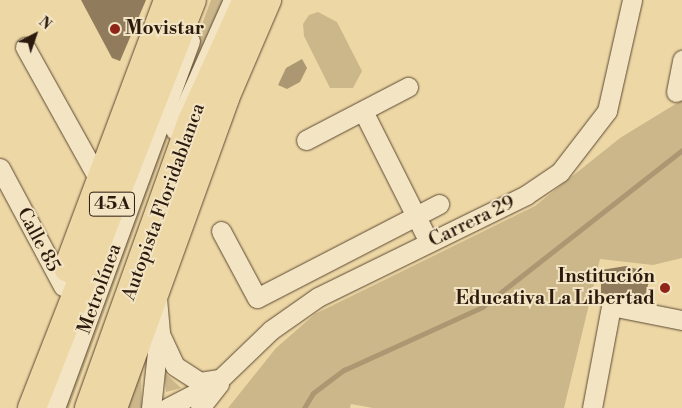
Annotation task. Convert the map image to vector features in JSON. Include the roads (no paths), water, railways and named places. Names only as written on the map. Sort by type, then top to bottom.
[{"type":"highway","name":"45A","points":[[16,408],[99,180],[168,0]]},
{"type":"highway","name":"45A","points":[[32,408],[192,0]]},
{"type":"highway","name":"Autopista Floridablanca","points":[[89,408],[192,122],[247,0]]},
{"type":"highway","points":[[113,408],[158,279],[225,98],[267,0]]},
{"type":"street","name":"Metrolínea","points":[[55,408],[205,0]]},
{"type":"street","name":"Metrolínea","points":[[74,408],[184,105],[233,0]]},
{"type":"street","name":"Carrera 29","points":[[167,408],[225,375],[271,330],[307,304],[526,195],[573,159],[607,111],[632,0]]},
{"type":"street","points":[[25,47],[99,180]]},
{"type":"street","points":[[676,92],[682,60]]},
{"type":"street","points":[[306,140],[408,88]]},
{"type":"street","points":[[363,111],[429,242]]},
{"type":"street","name":"Calle 85","points":[[0,168],[62,286]]},
{"type":"street","points":[[221,231],[257,298],[439,204]]},
{"type":"street","name":"Carrera 29","points":[[158,279],[159,326],[169,356],[187,376],[208,383],[225,375]]},
{"type":"street","points":[[592,408],[611,306],[682,320]]},
{"type":"street","points":[[151,408],[159,326]]},
{"type":"street","points":[[200,408],[225,375]]},
{"type":"waterway","points":[[304,408],[313,393],[344,370],[482,307],[682,150]]},
{"type":"place","name":"Movistar","points":[[115,29]]},
{"type":"place","name":"Institución Educativa La Libertad","points":[[665,288]]}]
